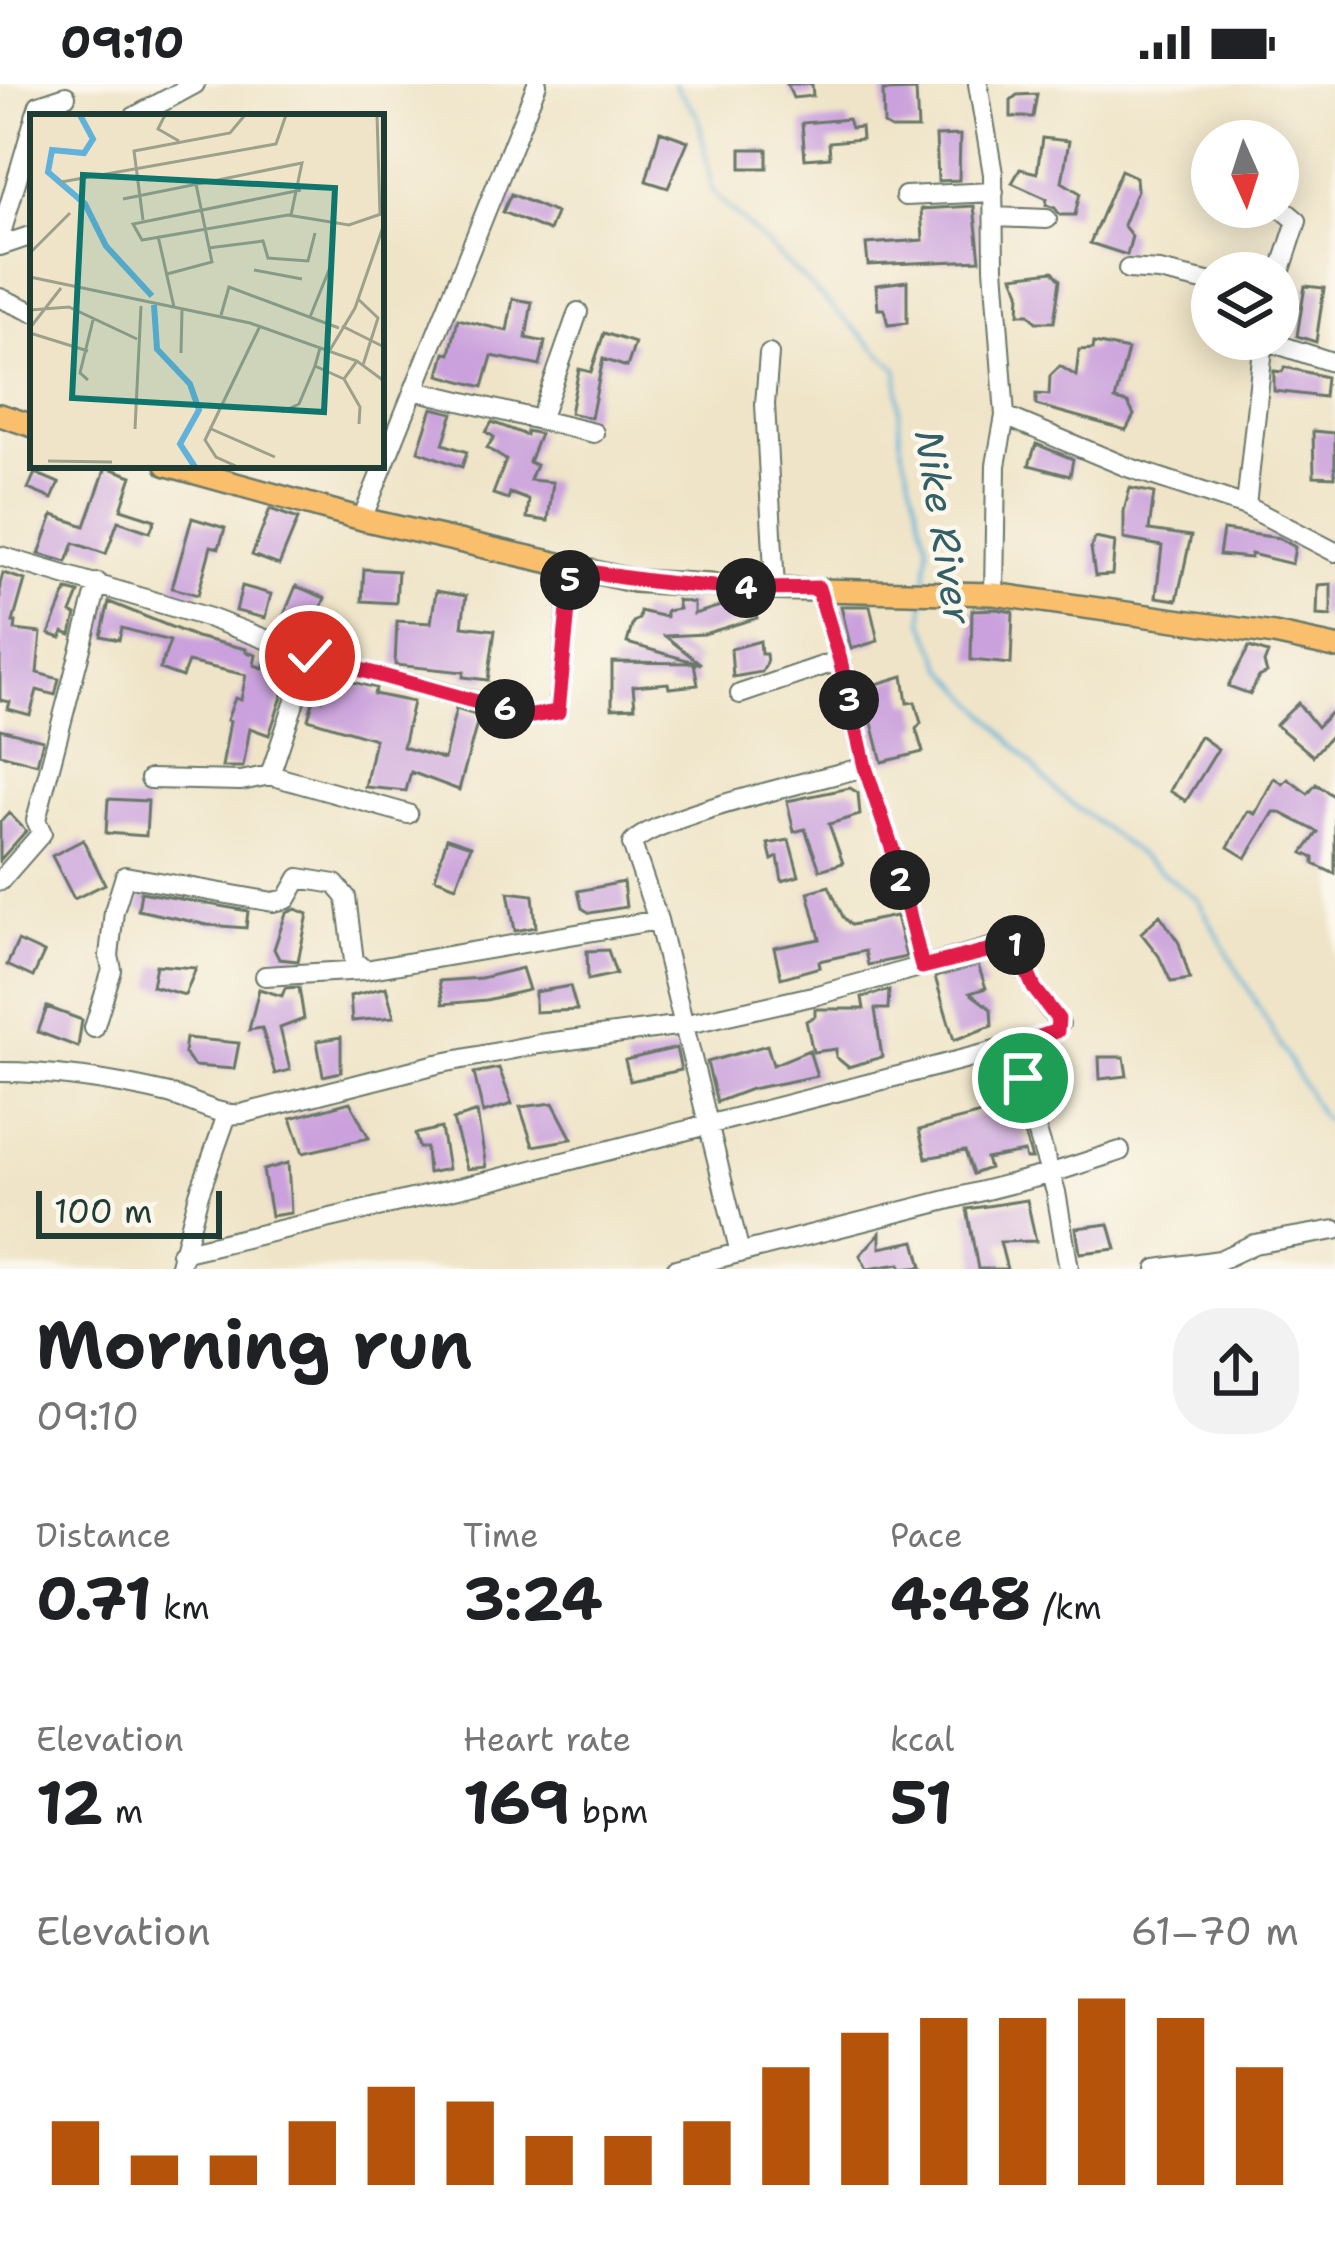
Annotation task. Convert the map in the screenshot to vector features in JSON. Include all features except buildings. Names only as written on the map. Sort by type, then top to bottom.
[{"type":"main road","points":[[0,415],[30,425]]},
{"type":"main road","points":[[178,468],[362,519],[634,581],[775,590],[983,593],[1335,647]]},
{"type":"street","points":[[140,114],[195,84]]},
{"type":"street","points":[[384,464],[537,84]]},
{"type":"street","points":[[978,84],[994,192],[994,267],[1005,416],[983,593]]},
{"type":"street","points":[[36,114],[39,105],[66,95]]},
{"type":"street","points":[[30,135],[0,242],[30,236]]},
{"type":"street","points":[[905,196],[994,192]]},
{"type":"street","points":[[994,217],[1048,219]]},
{"type":"street","points":[[1128,269],[1191,278]]},
{"type":"street","points":[[0,298],[30,311]]},
{"type":"street","points":[[540,420],[578,312]]},
{"type":"street","points":[[1299,351],[1335,363]]},
{"type":"street","points":[[769,354],[765,404],[775,590]]},
{"type":"street","points":[[1246,506],[1262,360]]},
{"type":"street","points":[[414,389],[594,433]]},
{"type":"street","points":[[1005,416],[1127,466],[1246,506],[1335,552]]},
{"type":"street","points":[[362,519],[382,468]]},
{"type":"street","points":[[0,556],[210,618],[310,656],[532,716],[558,712],[572,568]]},
{"type":"street","points":[[0,881],[42,832],[36,820],[40,801],[98,583]]},
{"type":"street","points":[[818,588],[922,967]]},
{"type":"street","points":[[270,775],[310,656]]},
{"type":"street","points":[[740,694],[840,660]]},
{"type":"street","points":[[740,1252],[658,920],[632,848],[635,837],[755,796],[865,767]]},
{"type":"street","points":[[150,778],[241,781],[270,775],[408,814]]},
{"type":"street","points":[[94,1028],[112,970],[114,911],[125,876],[273,902],[287,899],[299,878],[335,884],[346,897],[354,961],[365,970]]},
{"type":"street","points":[[265,976],[365,970],[658,920]]},
{"type":"street","points":[[0,1072],[153,1090],[227,1115],[539,1044],[683,1025],[1015,944],[1034,988],[1060,1024],[1052,1034],[1007,1048],[180,1261]]},
{"type":"street","points":[[1007,1048],[1022,1068],[1070,1269]]},
{"type":"street","points":[[180,1261],[227,1115]]},
{"type":"street","points":[[676,1269],[1049,1174],[1120,1151]]},
{"type":"street","points":[[1157,1269],[1220,1260],[1254,1244],[1335,1230]]},
{"type":"waterway","name":"Nike River","points":[[674,84],[698,116],[713,193],[898,370],[900,440],[928,546],[926,580]]},
{"type":"waterway","name":"Nike River","points":[[924,602],[923,620],[945,668],[1058,793],[1197,899],[1321,1116],[1335,1127]]},
{"type":"route","points":[[310,656],[517,713],[548,714],[558,712],[572,568],[634,581],[775,590],[818,588],[922,967],[1015,944],[1034,988],[1058,1019],[1057,1031],[1007,1048],[1018,1058],[1023,1078]]}]
